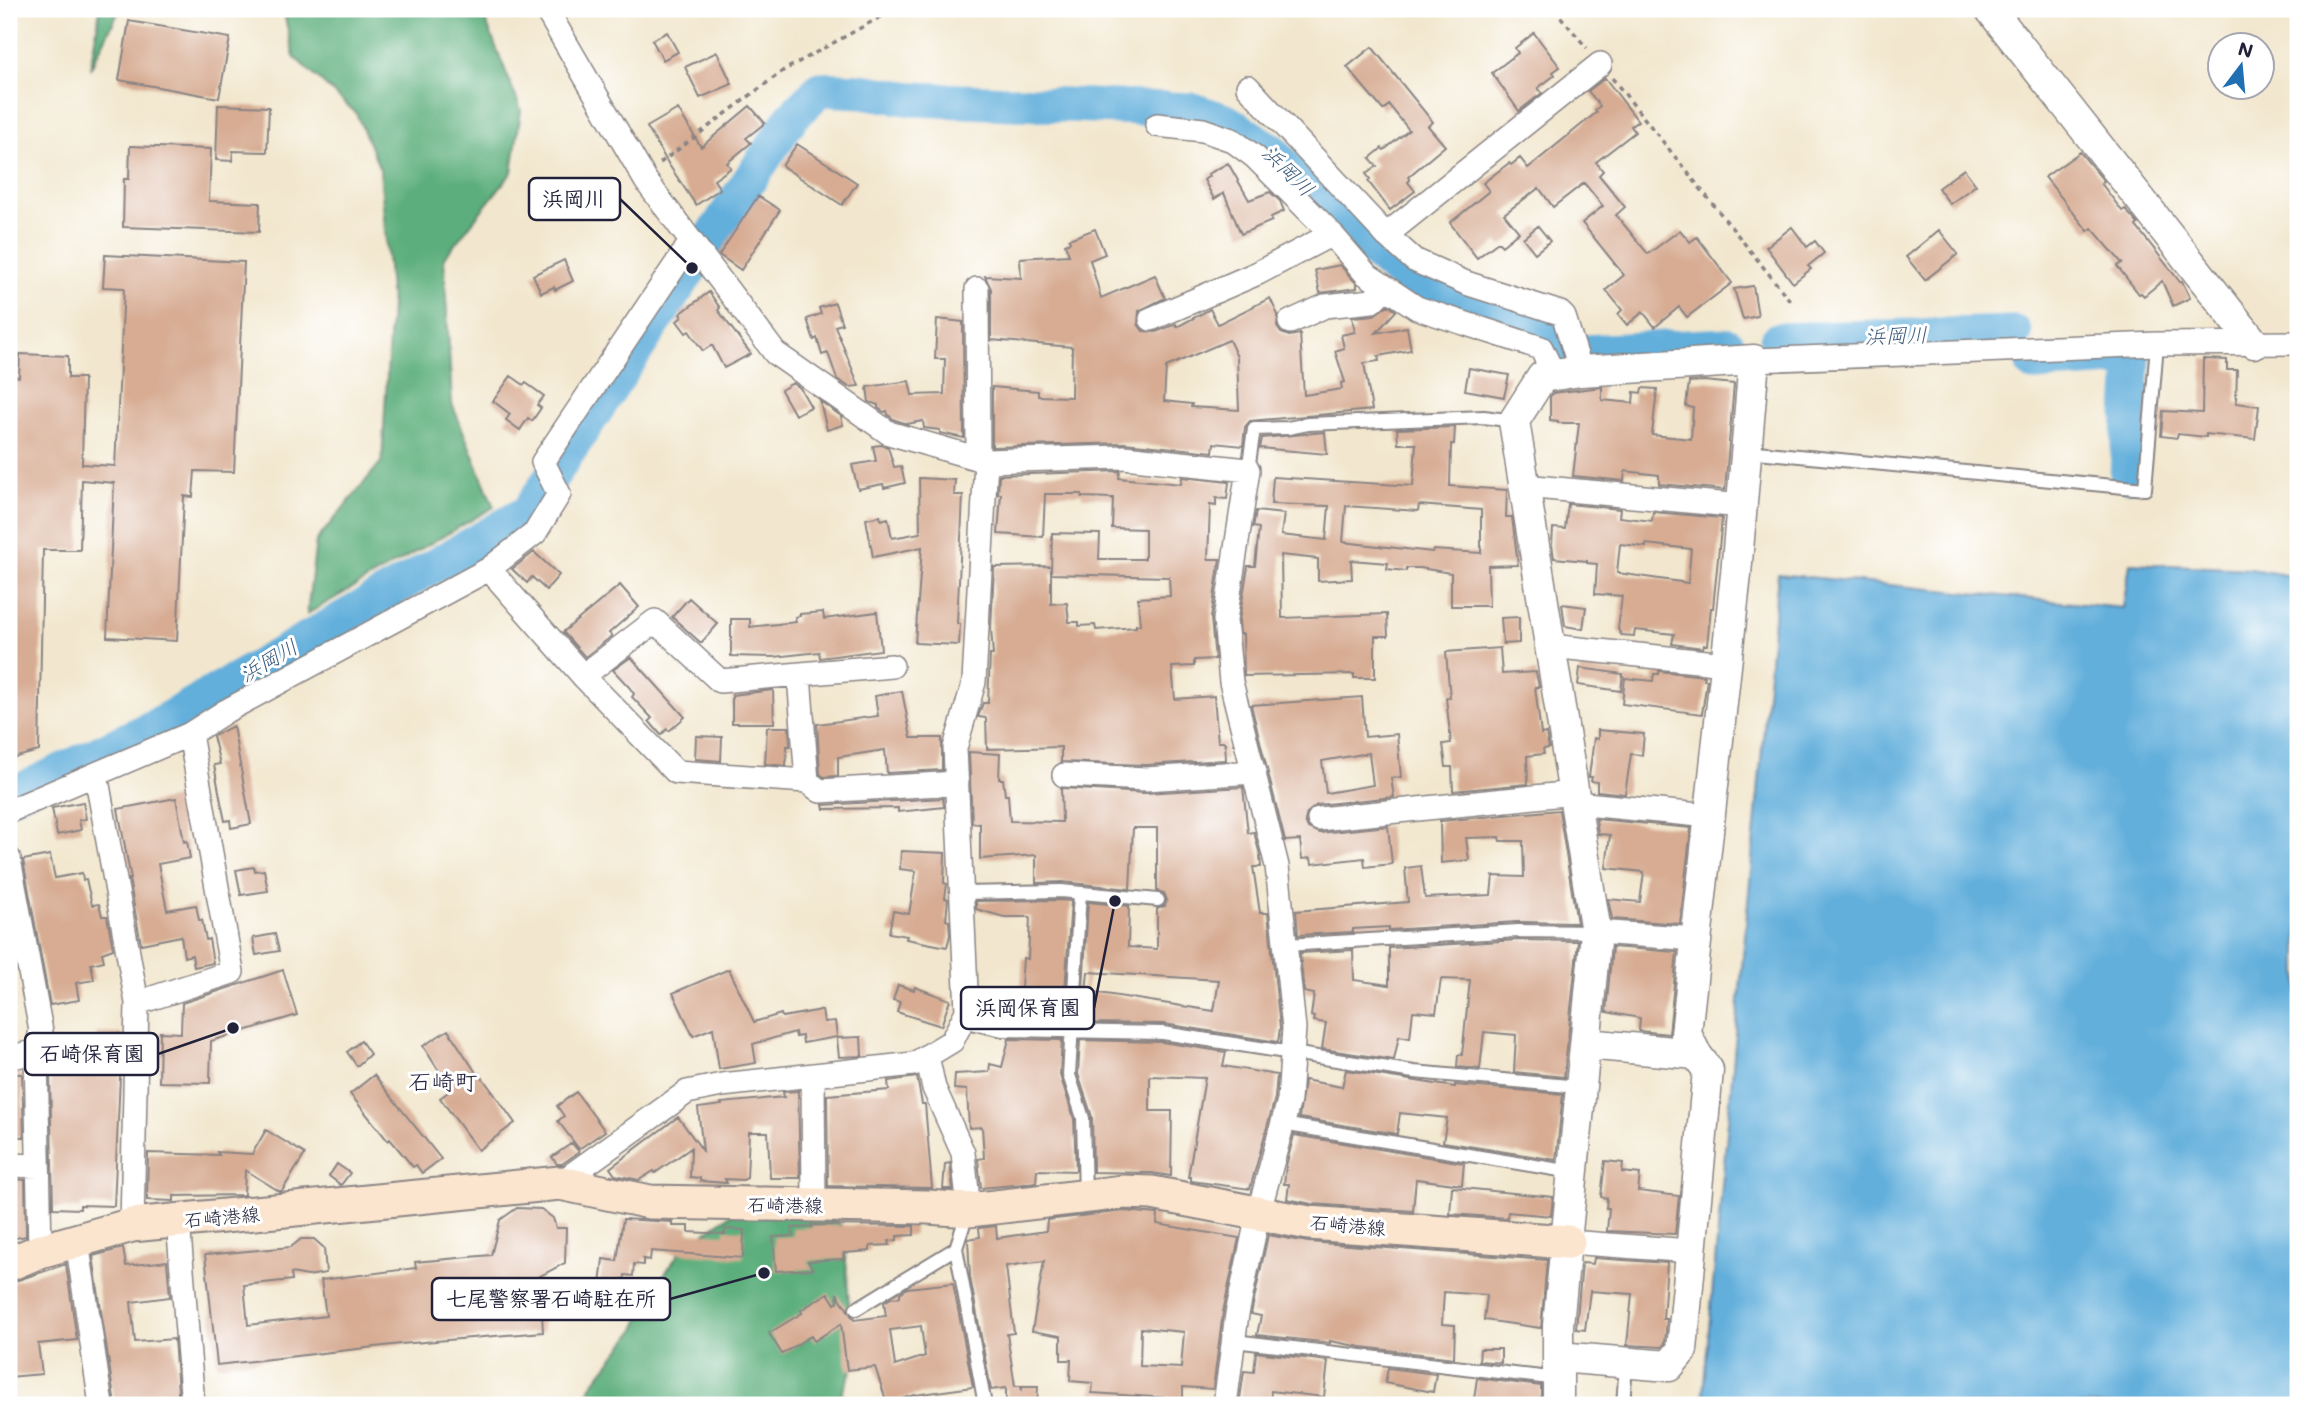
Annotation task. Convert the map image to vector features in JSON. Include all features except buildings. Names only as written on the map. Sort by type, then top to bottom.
[{"type":"main road","name":"石崎港線","points":[[9,1264],[40,1251],[132,1225],[560,1183],[650,1202],[969,1210],[1123,1192],[1152,1193],[1309,1223],[1568,1242]]},
{"type":"street","points":[[546,9],[646,181],[775,353],[889,433],[982,460],[1124,457],[1248,470],[1225,620],[1231,682],[1277,866],[1294,1028],[1289,1100],[1258,1215],[1225,1405]]},
{"type":"street","points":[[1990,9],[2255,344]]},
{"type":"street","points":[[1386,235],[1600,65]]},
{"type":"street","points":[[1248,87],[1386,235],[1413,260],[1433,270],[1560,313],[1564,317],[1567,373]]},
{"type":"street","points":[[1157,125],[1203,130],[1233,140],[1255,157],[1332,234],[1366,274],[1385,288],[1417,308],[1541,348],[1567,373]]},
{"type":"street","points":[[1151,319],[1258,273],[1332,234]]},
{"type":"street","points":[[9,811],[190,734],[226,711],[489,569],[535,533],[559,494],[543,463],[697,250]]},
{"type":"street","points":[[1290,323],[1325,306],[1371,301],[1385,288]]},
{"type":"street","points":[[560,1183],[687,1092],[722,1085],[914,1064],[952,1041],[967,1011],[955,748],[974,682],[982,460],[977,289]]},
{"type":"street","points":[[1754,360],[1742,506],[1686,1034],[1708,1070],[1682,1350],[1669,1366],[1626,1363],[1558,1381],[1558,1325],[1596,932],[1514,421],[1542,377],[1754,360],[2157,344],[2298,343]]},
{"type":"street","points":[[1524,486],[1742,506]]},
{"type":"street","points":[[489,569],[583,676],[676,772],[807,781],[820,791],[957,783]]},
{"type":"street","points":[[583,676],[656,621],[720,681],[892,666]]},
{"type":"street","points":[[1550,646],[1726,664]]},
{"type":"street","points":[[799,675],[807,781]]},
{"type":"street","points":[[137,1003],[232,972],[190,734]]},
{"type":"street","points":[[1064,775],[1146,779],[1255,772]]},
{"type":"street","points":[[96,774],[137,1003],[132,1225]]},
{"type":"street","points":[[1319,819],[1574,798],[1710,816]]},
{"type":"street","points":[[9,859],[41,1031],[36,1051],[40,1251]]},
{"type":"street","points":[[1596,932],[1697,939]]},
{"type":"street","points":[[1586,1044],[1696,1054]]},
{"type":"street","points":[[9,1058],[36,1051]]},
{"type":"street","points":[[927,1056],[934,1088],[963,1153],[969,1210]]},
{"type":"street","points":[[813,1075],[814,1205]]},
{"type":"street","points":[[9,1166],[38,1166]]},
{"type":"street","points":[[178,1221],[193,1405]]},
{"type":"street","points":[[77,1241],[101,1405]]},
{"type":"street","points":[[1568,1242],[1691,1251]]},
{"type":"lane","points":[[1746,451],[2145,489],[2157,344]]},
{"type":"lane","points":[[1248,470],[1254,429],[1288,428],[1308,424],[1484,417],[1514,421]]},
{"type":"lane","points":[[962,894],[1062,891],[1158,900]]},
{"type":"lane","points":[[1080,893],[1069,1075],[1083,1118],[1086,1196]]},
{"type":"lane","points":[[1286,945],[1477,933],[1562,930],[1596,932]]},
{"type":"lane","points":[[962,1021],[1002,1030],[1163,1033],[1438,1074],[1582,1088]]},
{"type":"lane","points":[[1282,1125],[1574,1172]]},
{"type":"lane","points":[[969,1210],[956,1248],[985,1405]]},
{"type":"lane","points":[[856,1309],[956,1248]]},
{"type":"lane","points":[[1234,1341],[1558,1381]]},
{"type":"lane","points":[[1623,1405],[1626,1363]]},
{"type":"path","points":[[646,181],[656,167],[785,70],[895,9]]},
{"type":"path","points":[[1555,9],[1792,303]]},
{"type":"green space","points":[[100,9],[120,9],[90,69]]},
{"type":"green space","points":[[283,9],[481,9],[521,110],[512,172],[444,258],[452,404],[494,507],[307,614],[316,541],[382,461],[391,304],[380,169],[356,113],[294,57]]},
{"type":"green space","points":[[800,1197],[841,1225],[847,1270],[852,1369],[837,1405],[585,1405],[591,1386],[635,1330],[650,1295],[682,1249],[744,1205]]},
{"type":"water","points":[[2130,563],[2251,569],[2298,577],[2298,1405],[1702,1405],[1778,574],[2123,608]]},
{"type":"waterway","name":"浜岡川","points":[[9,796],[157,725],[528,512],[791,118],[820,89],[861,91],[912,99],[1192,110],[1226,121],[1271,150],[1332,216],[1403,276],[1435,294],[1548,333],[1562,353],[1728,345]]},
{"type":"waterway","name":"浜岡川","points":[[1777,340],[2015,333]]},
{"type":"waterway","name":"浜岡川","points":[[2033,364],[2133,358],[2127,475]]},
{"type":"place","name":"浜岡川","points":[[692,268]]},
{"type":"place","name":"浜岡保育園","points":[[1115,901]]},
{"type":"place","name":"石崎保育園","points":[[233,1028]]},
{"type":"place","name":"七尾警察署石崎駐在所","points":[[764,1273]]},
{"type":"district","name":"石崎町","points":[[443,1082]]}]
